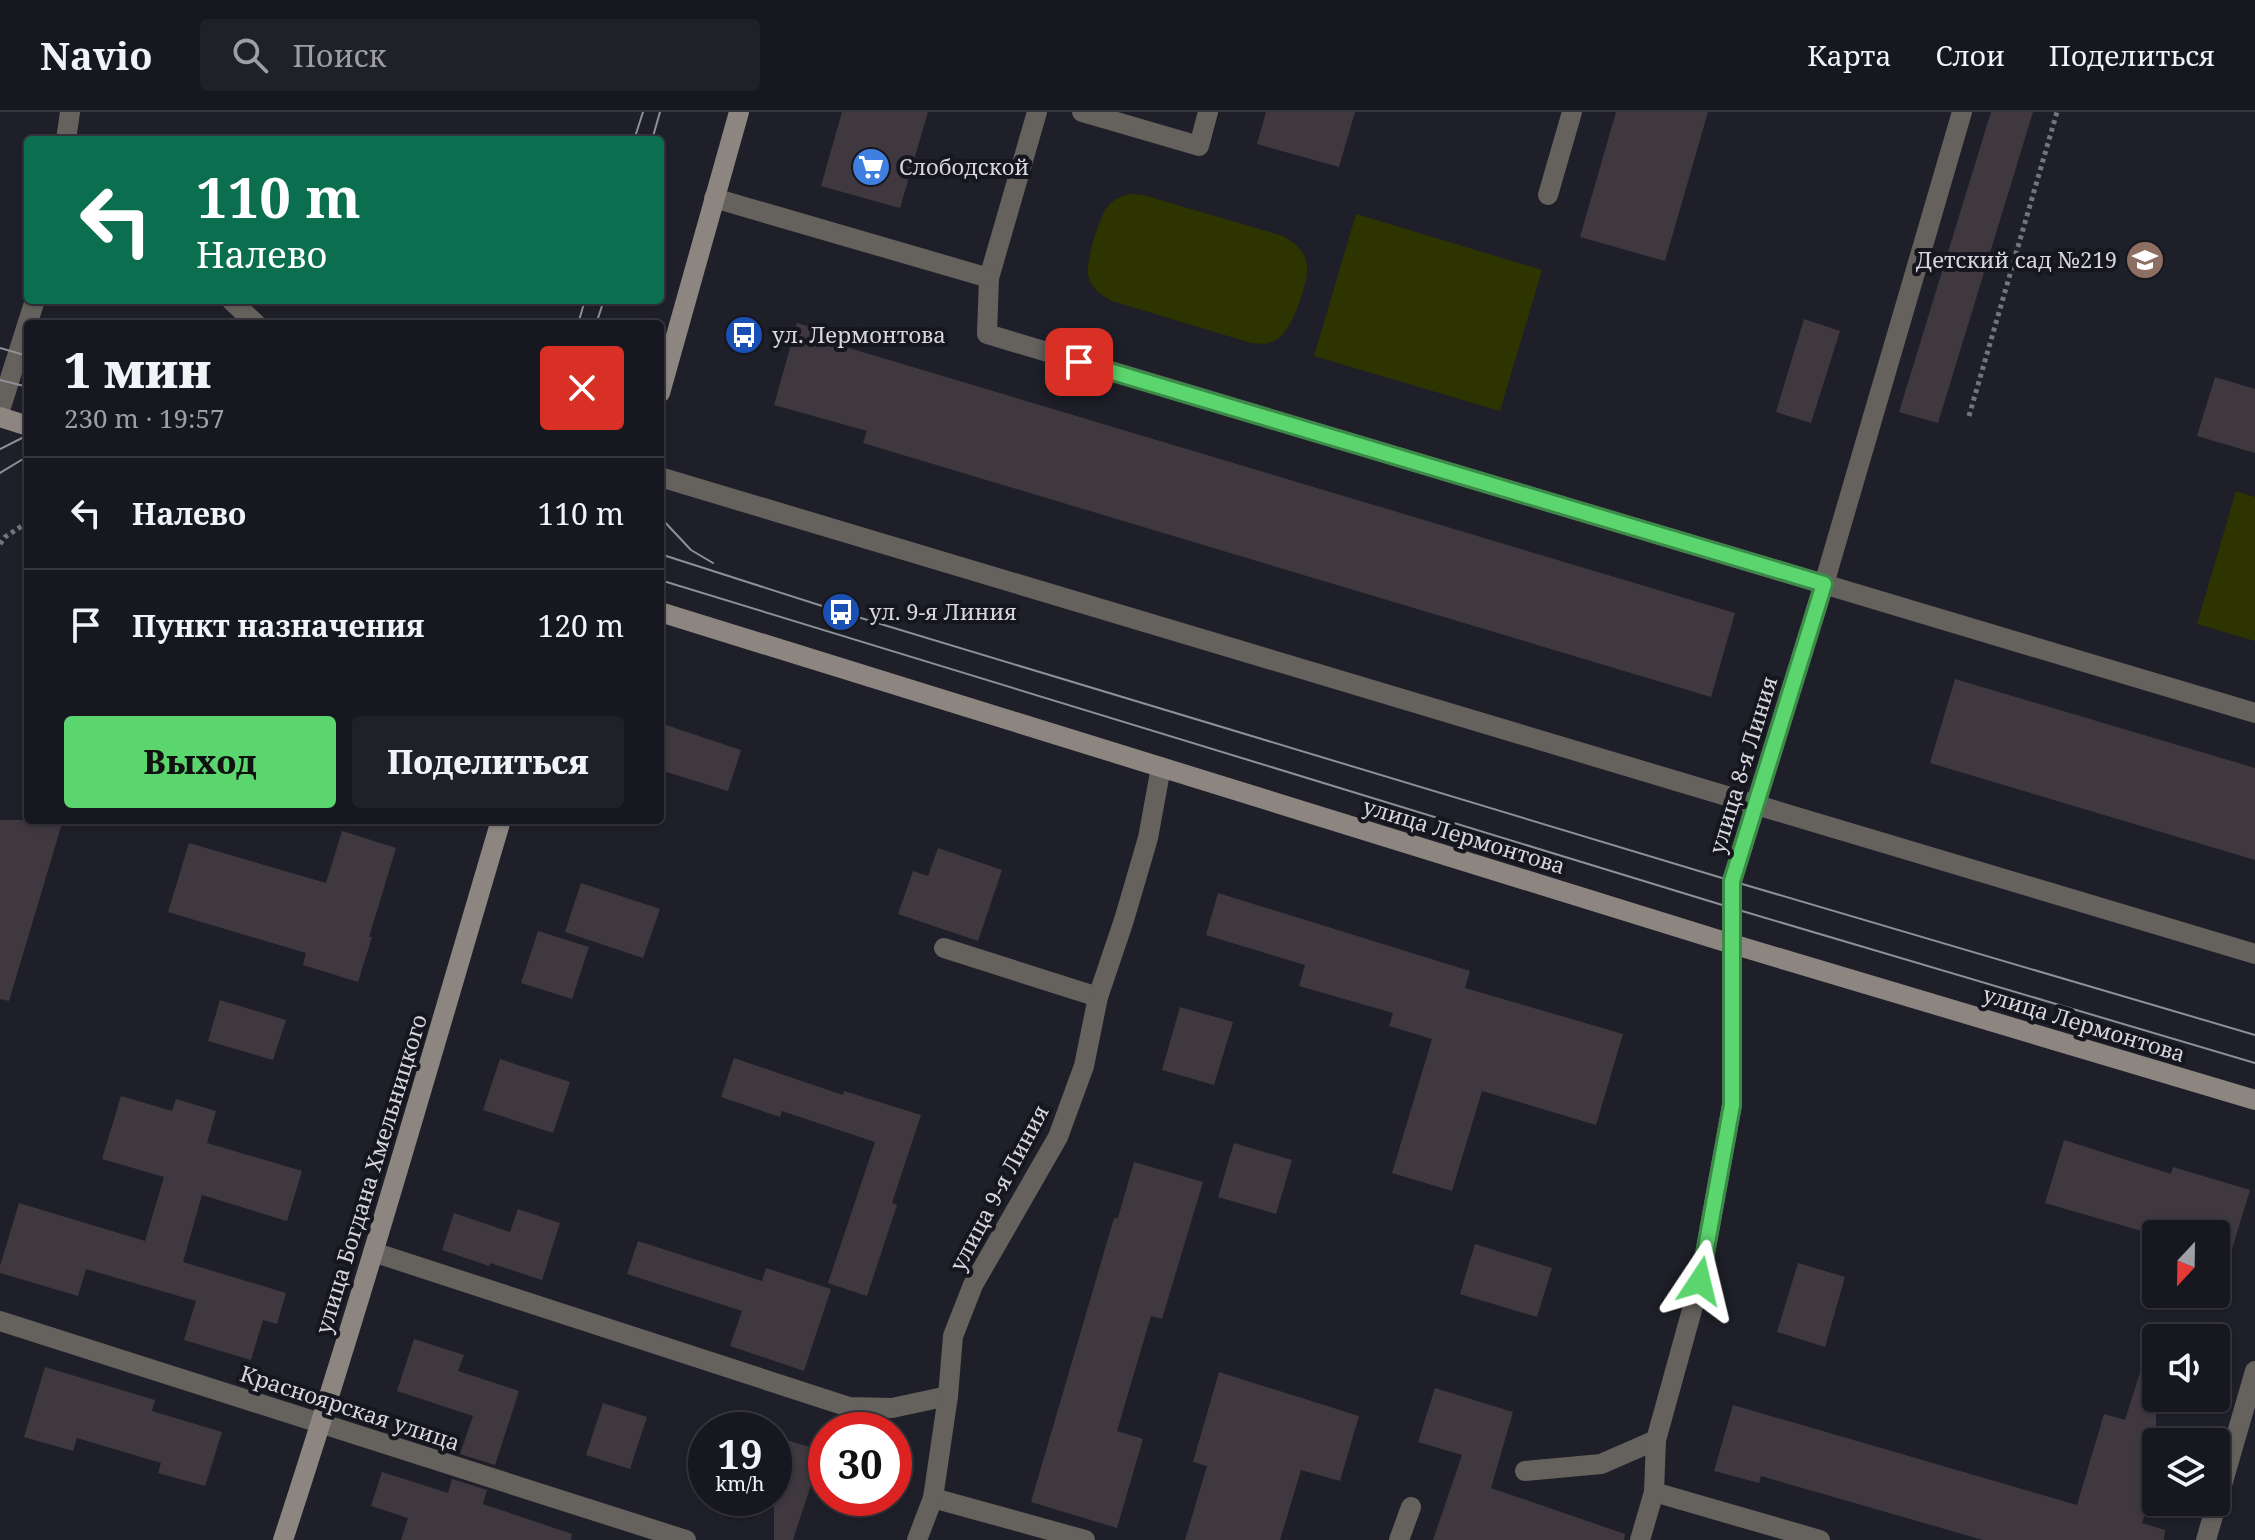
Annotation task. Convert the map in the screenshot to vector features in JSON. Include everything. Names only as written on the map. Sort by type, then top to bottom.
[{"type":"main road","points":[[664,379],[739,112]]},
{"type":"main road","points":[[0,417],[24,425]]},
{"type":"main road","name":"улица Лермонтова","points":[[664,613],[1732,944],[2255,1100]]},
{"type":"main road","name":"улица Богдана Хмельницкого","points":[[283,1540],[373,1252],[500,824]]},
{"type":"street","points":[[67,136],[70,112]]},
{"type":"street","points":[[1037,112],[989,278],[987,334],[2255,713]]},
{"type":"street","points":[[1082,112],[1199,146],[1208,112]]},
{"type":"street","points":[[1548,195],[1572,112]]},
{"type":"street","name":"улица 8-я Линия","points":[[1640,1540],[1654,1492],[1656,1440],[1700,1281],[1732,1105],[1732,881],[1824,584],[1962,112]]},
{"type":"street","points":[[714,198],[989,278]]},
{"type":"street","points":[[235,304],[252,320]]},
{"type":"street","points":[[0,410],[24,335]]},
{"type":"street","points":[[664,478],[2255,954]]},
{"type":"street","name":"улица 9-я Линия","points":[[917,1540],[933,1498],[953,1336],[973,1285],[1058,1137],[1084,1066],[1098,997],[1148,838],[1161,767]]},
{"type":"street","points":[[944,948],[1098,997]]},
{"type":"street","points":[[373,1252],[849,1407],[892,1408],[948,1396]]},
{"type":"street","name":"Красноярская улица","points":[[0,1321],[686,1540]]},
{"type":"street","points":[[2206,1540],[2255,1371]]},
{"type":"street","points":[[1525,1471],[1601,1464],[1656,1440]]},
{"type":"street","points":[[1654,1492],[1820,1540]]},
{"type":"street","points":[[933,1498],[1085,1540]]},
{"type":"street","points":[[1399,1540],[1411,1507]]},
{"type":"path","points":[[1969,416],[2057,112]]},
{"type":"path","points":[[0,544],[24,525]]},
{"type":"green space","points":[[1130,194],[1143,195],[1283,236],[1295,245],[1304,256],[1307,273],[1298,306],[1282,335],[1270,343],[1251,343],[1112,301],[1096,290],[1089,278],[1088,267],[1098,228],[1110,204]]},
{"type":"green space","points":[[1356,214],[1542,270],[1500,411],[1314,356]]},
{"type":"green space","points":[[2236,491],[2255,497],[2255,641],[2197,624]]},
{"type":"building","points":[[842,112],[928,112],[900,208],[821,186]]},
{"type":"building","points":[[1266,112],[1355,112],[1339,167],[1257,144]]},
{"type":"building","points":[[1616,112],[1708,112],[1665,261],[1580,237]]},
{"type":"building","points":[[1991,112],[2033,112],[1938,423],[1899,412]]},
{"type":"building","points":[[1804,319],[1840,331],[1811,423],[1776,412]]},
{"type":"building","points":[[797,323],[831,333],[829,342],[1735,613],[1711,697],[863,443],[867,431],[774,405]]},
{"type":"building","points":[[2215,377],[2255,389],[2255,453],[2197,436]]},
{"type":"building","points":[[1955,679],[2255,768],[2255,860],[1930,763]]},
{"type":"building","points":[[664,724],[741,750],[728,791],[664,771]]},
{"type":"building","points":[[0,820],[24,820],[24,824],[62,824],[9,1001],[0,999]]},
{"type":"building","points":[[342,831],[396,848],[358,982],[303,965],[306,953],[168,912],[189,843],[326,883]]},
{"type":"building","points":[[938,848],[1002,870],[978,941],[898,914],[913,871],[928,876]]},
{"type":"building","points":[[581,883],[660,909],[643,958],[565,932]]},
{"type":"building","points":[[1218,893],[1470,971],[1465,988],[1623,1034],[1596,1125],[1482,1091],[1452,1191],[1392,1173],[1432,1039],[1389,1026],[1393,1013],[1299,986],[1305,965],[1206,935]]},
{"type":"building","points":[[538,931],[589,947],[572,999],[521,983]]},
{"type":"building","points":[[220,1000],[286,1020],[273,1060],[208,1041]]},
{"type":"building","points":[[1180,1007],[1233,1022],[1214,1085],[1162,1070]]},
{"type":"building","points":[[734,1058],[843,1095],[844,1091],[921,1115],[892,1203],[897,1205],[867,1296],[828,1283],[875,1142],[782,1111],[780,1117],[721,1097]]},
{"type":"building","points":[[500,1059],[570,1082],[553,1133],[483,1110]]},
{"type":"building","points":[[121,1096],[172,1111],[176,1099],[216,1111],[207,1143],[302,1171],[287,1221],[202,1195],[183,1262],[286,1293],[277,1324],[263,1320],[251,1360],[184,1340],[196,1301],[86,1269],[78,1296],[0,1273],[19,1203],[145,1241],[164,1177],[102,1159]]},
{"type":"building","points":[[2064,1140],[2171,1174],[2173,1167],[2250,1190],[2230,1255],[2230,1220],[2142,1220],[2142,1231],[2045,1203]]},
{"type":"building","points":[[1234,1143],[1292,1160],[1276,1214],[1218,1197]]},
{"type":"building","points":[[1134,1162],[1203,1182],[1162,1319],[1151,1316],[1117,1431],[1143,1439],[1117,1528],[1031,1502],[1114,1218],[1118,1218]]},
{"type":"building","points":[[518,1209],[560,1223],[542,1280],[442,1250],[454,1213],[510,1232]]},
{"type":"building","points":[[638,1241],[762,1281],[766,1268],[831,1289],[804,1371],[730,1346],[742,1311],[627,1274]]},
{"type":"building","points":[[1475,1244],[1552,1268],[1537,1317],[1460,1294]]},
{"type":"building","points":[[1798,1263],[1845,1277],[1825,1347],[1777,1332]]},
{"type":"building","points":[[414,1339],[464,1355],[458,1371],[519,1391],[495,1465],[460,1454],[473,1416],[397,1391]]},
{"type":"building","points":[[2142,1366],[2142,1412],[2156,1412],[2156,1428],[2142,1428],[2142,1523],[2165,1530],[2164,1540],[1983,1540],[1761,1476],[1759,1483],[1714,1471],[1733,1405],[2077,1505],[2104,1414],[2125,1420]]},
{"type":"building","points":[[45,1367],[155,1400],[152,1411],[222,1432],[205,1486],[158,1473],[161,1463],[77,1438],[73,1451],[24,1437]]},
{"type":"building","points":[[1219,1372],[1359,1416],[1340,1481],[1301,1470],[1280,1540],[1185,1540],[1207,1466],[1193,1462]]},
{"type":"building","points":[[1435,1388],[1513,1412],[1491,1488],[1625,1534],[1624,1540],[1433,1540],[1462,1455],[1418,1442]]},
{"type":"building","points":[[603,1403],[647,1417],[630,1469],[586,1455]]},
{"type":"building","points":[[792,1442],[808,1447],[808,1494],[793,1540],[774,1540],[774,1516],[792,1516]]},
{"type":"building","points":[[382,1472],[448,1493],[452,1479],[487,1490],[483,1504],[572,1534],[571,1540],[401,1540],[408,1518],[371,1506]]},
{"type":"tram line","points":[[635,136],[643,112]]},
{"type":"tram line","points":[[653,136],[660,112]]},
{"type":"tram line","points":[[579,320],[584,304]]},
{"type":"tram line","points":[[597,320],[603,304]]},
{"type":"tram line","points":[[0,348],[24,355]]},
{"type":"tram line","points":[[0,380],[24,386]]},
{"type":"tram line","points":[[0,449],[24,437]]},
{"type":"tram line","points":[[0,473],[24,458]]},
{"type":"tram line","points":[[664,521],[691,550],[713,563]]},
{"type":"tram line","points":[[664,555],[841,612],[1732,881],[2255,1035]]},
{"type":"tram line","points":[[664,581],[1732,908],[2255,1063]]},
{"type":"place","name":"Слободской","points":[[871,167]]},
{"type":"place","name":"Детский сад №219","points":[[2145,260]]},
{"type":"place","name":"ул. Лермонтова","points":[[744,335]]},
{"type":"place","name":"ул. 9-я Линия","points":[[841,612]]},
{"type":"route","points":[[1079,362],[1824,584],[1732,881],[1732,1105],[1700,1281]]}]
